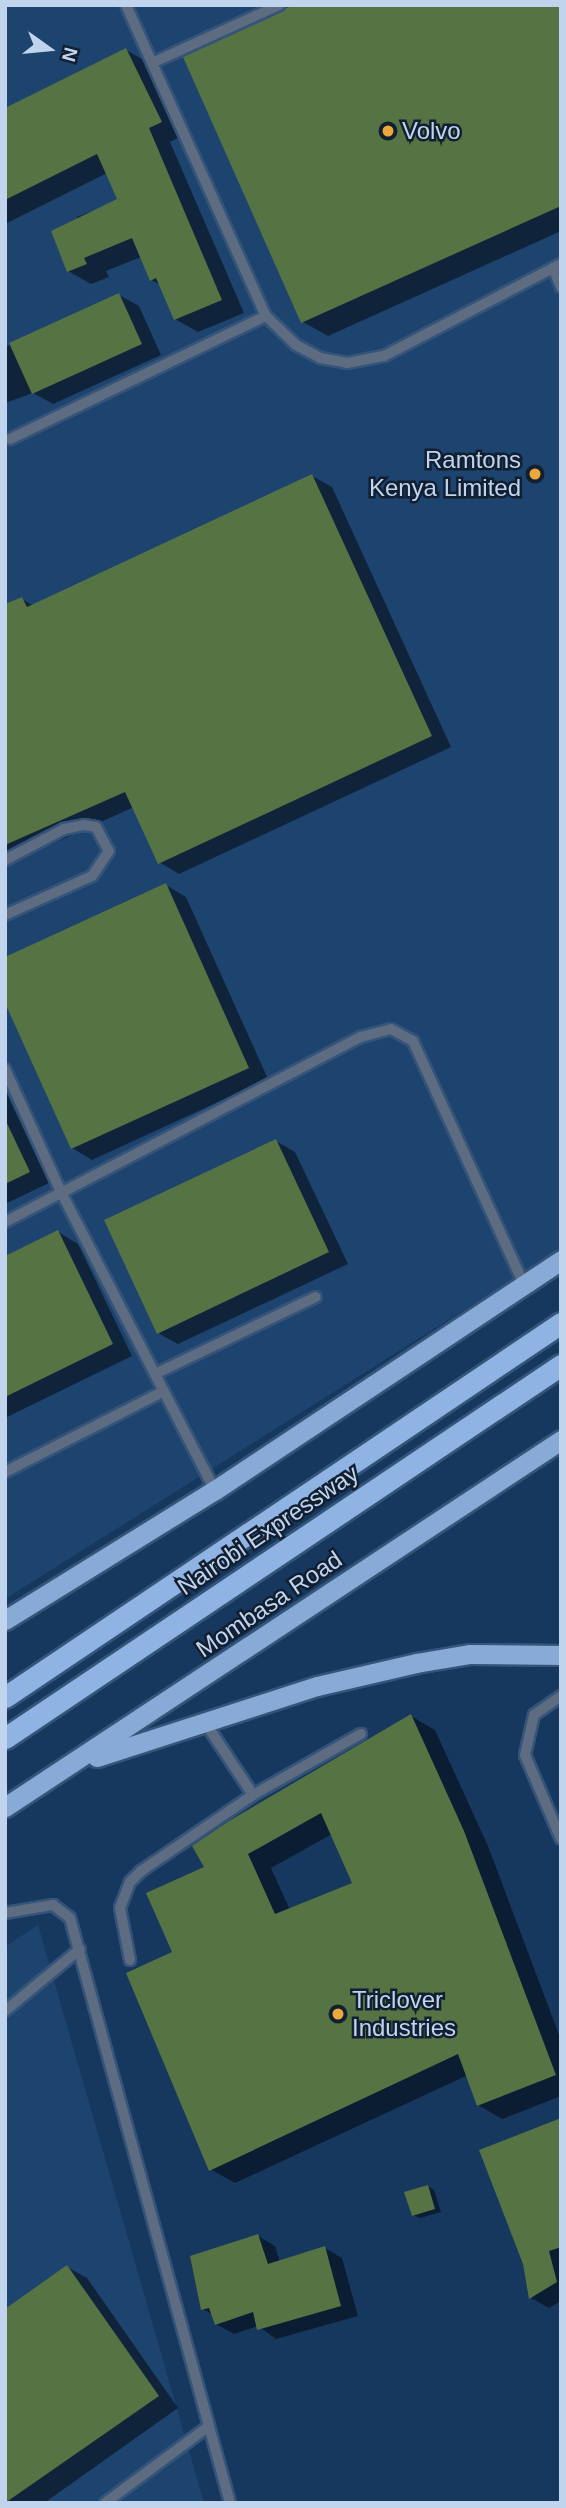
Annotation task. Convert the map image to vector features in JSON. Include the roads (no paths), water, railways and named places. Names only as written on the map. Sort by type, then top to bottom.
[{"type":"highway","points":[[5,1620],[215,1490],[561,1260]]},
{"type":"highway","name":"Nairobi Expressway","points":[[5,1697],[561,1323]]},
{"type":"highway","name":"Nairobi Expressway","points":[[5,1738],[561,1365]]},
{"type":"highway","name":"Mombasa Road","points":[[5,1807],[80,1762],[561,1440]]},
{"type":"highway","points":[[80,1762],[206,1724],[317,1686],[416,1663],[470,1654],[561,1655]]},
{"type":"lane","points":[[126,5],[266,316],[296,345],[320,358],[347,363],[384,356],[557,266],[561,287]]},
{"type":"lane","points":[[152,63],[279,5]]},
{"type":"lane","points":[[10,439],[266,316]]},
{"type":"lane","points":[[5,860],[64,829],[84,825],[96,827],[109,850],[92,876],[5,915]]},
{"type":"lane","points":[[5,1222],[361,1037],[391,1029],[413,1041],[524,1285]]},
{"type":"lane","points":[[5,1069],[62,1194],[215,1490]]},
{"type":"lane","points":[[155,1374],[316,1297]]},
{"type":"lane","points":[[5,1472],[164,1391]]},
{"type":"lane","points":[[561,1696],[534,1714],[526,1755],[561,1839]]},
{"type":"lane","points":[[206,1724],[253,1795]]},
{"type":"lane","points":[[130,1960],[120,1920],[130,1882],[253,1795],[361,1734]]},
{"type":"lane","points":[[5,1913],[58,1906],[70,1918],[230,2503]]},
{"type":"lane","points":[[5,2011],[80,1949]]},
{"type":"lane","points":[[105,2503],[209,2426]]},
{"type":"place","name":"Volvo","points":[[388,131]]},
{"type":"place","name":"Ramtons Kenya Limited","points":[[535,474]]},
{"type":"place","name":"Triclover Industries","points":[[338,2014]]}]
